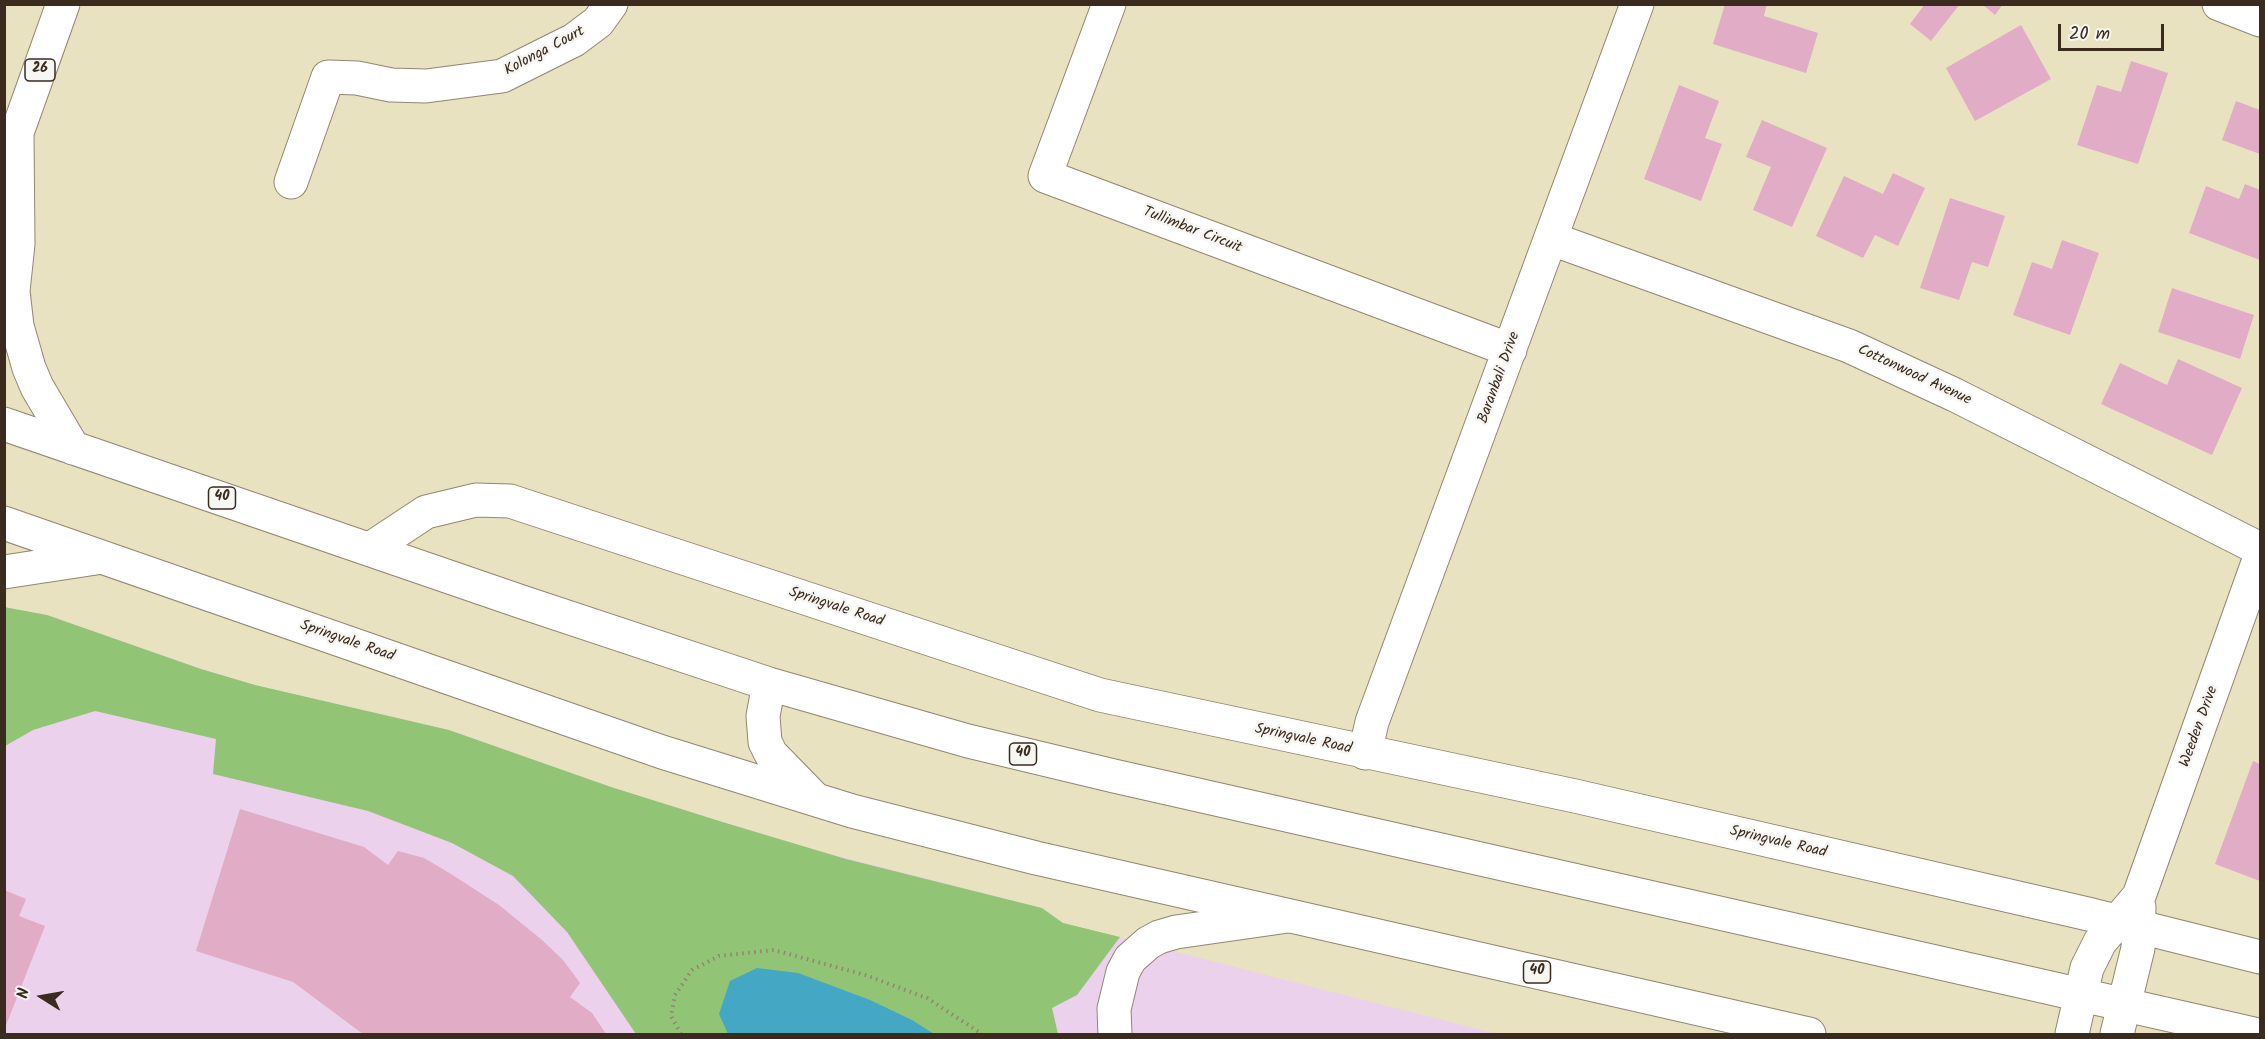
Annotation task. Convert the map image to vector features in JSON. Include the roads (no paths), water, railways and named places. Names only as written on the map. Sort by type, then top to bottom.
[{"type":"main road","name":"26","points":[[4,167],[63,4]]},
{"type":"main road","name":"Kolonga Court","points":[[291,182],[328,77],[357,78],[391,85],[426,86],[502,76],[574,40],[598,22],[611,4]]},
{"type":"main road","name":"Tullimbar Circuit","points":[[1109,4],[1045,176],[1510,350]]},
{"type":"main road","name":"Baranbali Drive","points":[[1365,753],[1372,722],[1637,4]]},
{"type":"main road","points":[[2219,4],[2260,20]]},
{"type":"main road","points":[[17,135],[18,244],[13,291],[17,326],[37,387],[73,448]]},
{"type":"main road","name":"Cottonwood Avenue","points":[[1552,239],[1787,322],[1858,350],[1955,395],[2260,549]]},
{"type":"main road","name":"40","points":[[4,424],[769,684],[968,741],[2081,996],[2121,1020],[2254,1035]]},
{"type":"main road","name":"Springvale Road","points":[[370,549],[426,512],[476,500],[510,501],[1100,695],[2132,915],[2260,957]]},
{"type":"main road","name":"Springvale Road","points":[[4,523],[662,752],[816,800],[1036,858],[1809,1035]]},
{"type":"main road","name":"Weeden Drive","points":[[2121,1020],[2138,948],[2132,915],[2260,557]]},
{"type":"main road","points":[[4,572],[100,558]]},
{"type":"main road","points":[[769,684],[763,716],[765,742],[771,754],[816,800]]},
{"type":"main road","name":"Weeden Drive","points":[[2072,1035],[2081,996],[2100,942],[2132,915]]},
{"type":"main road","points":[[1115,1035],[1114,1009],[1123,972],[1130,959],[1148,942],[1176,932],[1288,916]]},
{"type":"water","points":[[757,968],[798,973],[870,1000],[912,1020],[934,1034],[728,1034],[719,1014],[730,981]]}]
